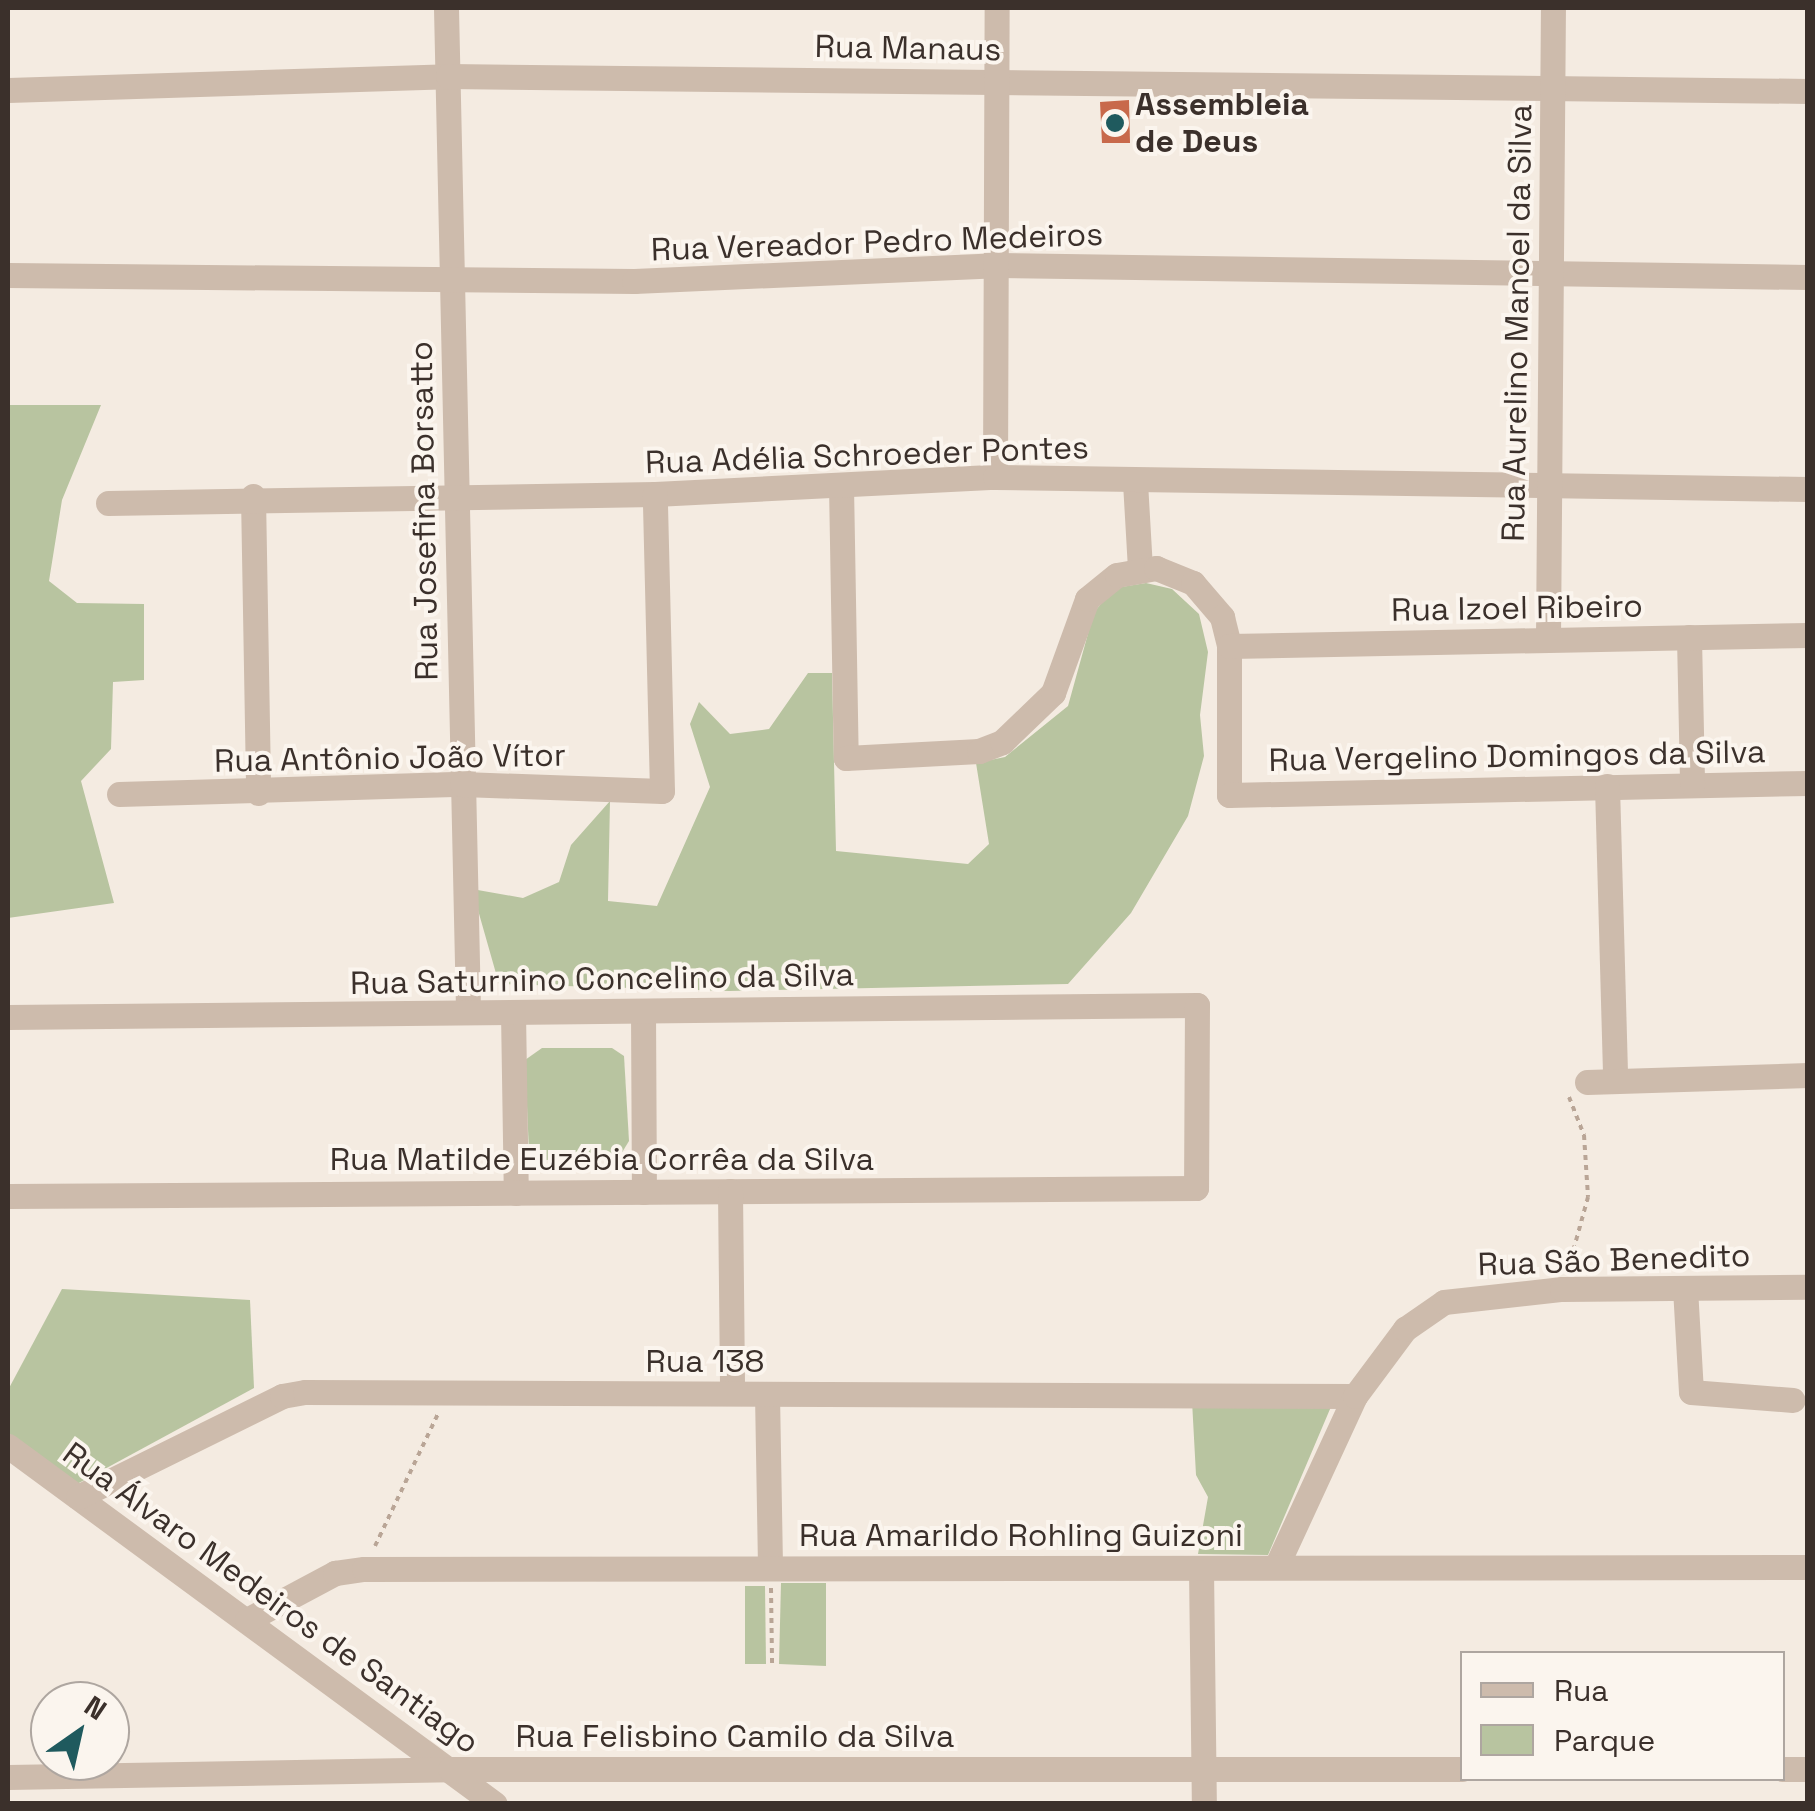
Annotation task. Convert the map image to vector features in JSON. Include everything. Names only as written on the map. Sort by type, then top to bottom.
[{"type":"street","name":"Rua Josefina Borsatto","points":[[446,8],[468,1012]]},
{"type":"street","points":[[995,477],[1000,82],[997,8]]},
{"type":"street","name":"Rua Aurelino Manoel da Silva","points":[[1548,639],[1545,486],[1553,8]]},
{"type":"street","name":"Rua Manaus","points":[[8,90],[448,76],[1808,91]]},
{"type":"street","name":"Rua Vereador Pedro Medeiros","points":[[8,275],[452,276],[634,281],[996,265],[1551,278],[1808,277]]},
{"type":"street","name":"Rua Adélia Schroeder Pontes","points":[[108,503],[253,496],[655,494],[995,477],[1808,489]]},
{"type":"street","points":[[1136,482],[1140,568]]},
{"type":"street","points":[[841,485],[846,758],[965,753],[1002,742],[1053,693],[1081,607],[1105,582],[1140,568],[1168,570],[1203,591],[1222,617],[1229,646]]},
{"type":"street","name":"Rua Antônio João Vítor","points":[[119,794],[462,784],[662,791],[655,494]]},
{"type":"street","points":[[253,496],[258,792]]},
{"type":"street","name":"Rua Izoel Ribeiro","points":[[1229,646],[1808,634]]},
{"type":"street","points":[[1689,637],[1692,784]]},
{"type":"street","name":"Rua Vergelino Domingos da Silva","points":[[1229,646],[1229,796],[1808,782]]},
{"type":"street","points":[[1607,786],[1615,1080]]},
{"type":"street","name":"Rua Saturnino Concelino da Silva","points":[[8,1017],[1198,1005],[1196,1188]]},
{"type":"street","points":[[643,1011],[644,1192]]},
{"type":"street","points":[[513,1012],[516,1192]]},
{"type":"street","points":[[1587,1082],[1808,1075]]},
{"type":"street","name":"Rua Matilde Euzébia Corrêa da Silva","points":[[8,1196],[1196,1188]]},
{"type":"street","points":[[730,1191],[732,1394]]},
{"type":"street","name":"Rua São Benedito","points":[[1276,1567],[1355,1396],[1388,1347],[1444,1302],[1562,1289],[1808,1286]]},
{"type":"street","points":[[1685,1288],[1691,1392],[1793,1400]]},
{"type":"street","name":"Rua 138","points":[[78,1496],[282,1396],[449,1392],[1355,1396]]},
{"type":"street","points":[[767,1394],[770,1568]]},
{"type":"street","name":"Rua Álvaro Medeiros de Santiago","points":[[8,1446],[495,1804]]},
{"type":"street","name":"Rua Amarildo Rohling Guizoni","points":[[247,1620],[335,1573],[364,1568],[1808,1567]]},
{"type":"street","points":[[1201,1568],[1204,1804]]},
{"type":"street","name":"Rua Felisbino Camilo da Silva","points":[[8,1777],[450,1768],[1460,1769]]},
{"type":"path","points":[[1562,1289],[1588,1197],[1584,1134],[1568,1095],[1587,1082]]},
{"type":"path","points":[[364,1568],[449,1392]]},
{"type":"path","points":[[770,1568],[772,1663]]},
{"type":"green space","points":[[8,405],[101,405],[62,500],[49,581],[77,603],[144,604],[144,680],[113,682],[111,749],[81,781],[114,903],[8,918]]},
{"type":"green space","points":[[1146,583],[1172,589],[1199,614],[1208,652],[1200,715],[1204,756],[1188,816],[1131,913],[1068,984],[729,991],[499,984],[472,889],[523,898],[559,882],[571,845],[610,801],[608,901],[657,906],[710,787],[690,724],[699,702],[730,734],[769,729],[808,673],[832,673],[836,851],[968,864],[989,844],[976,763],[1005,757],[1068,706],[1094,612],[1115,588]]},
{"type":"green space","points":[[542,1048],[612,1048],[624,1056],[629,1141],[618,1159],[541,1160],[529,1152],[525,1060]]},
{"type":"green space","points":[[62,1289],[250,1300],[254,1388],[77,1484],[8,1433],[8,1390]]},
{"type":"green space","points":[[1192,1401],[1333,1402],[1268,1555],[1198,1554],[1208,1497],[1196,1475]]},
{"type":"green space","points":[[781,1583],[826,1583],[826,1666],[779,1664]]},
{"type":"green space","points":[[745,1586],[765,1586],[766,1664],[745,1664]]},
{"type":"building","name":"Assembleia de Deus","points":[[1129,100],[1130,143],[1102,143],[1100,102]]},
{"type":"place","name":"Assembleia de Deus","points":[[1115,123]]}]
